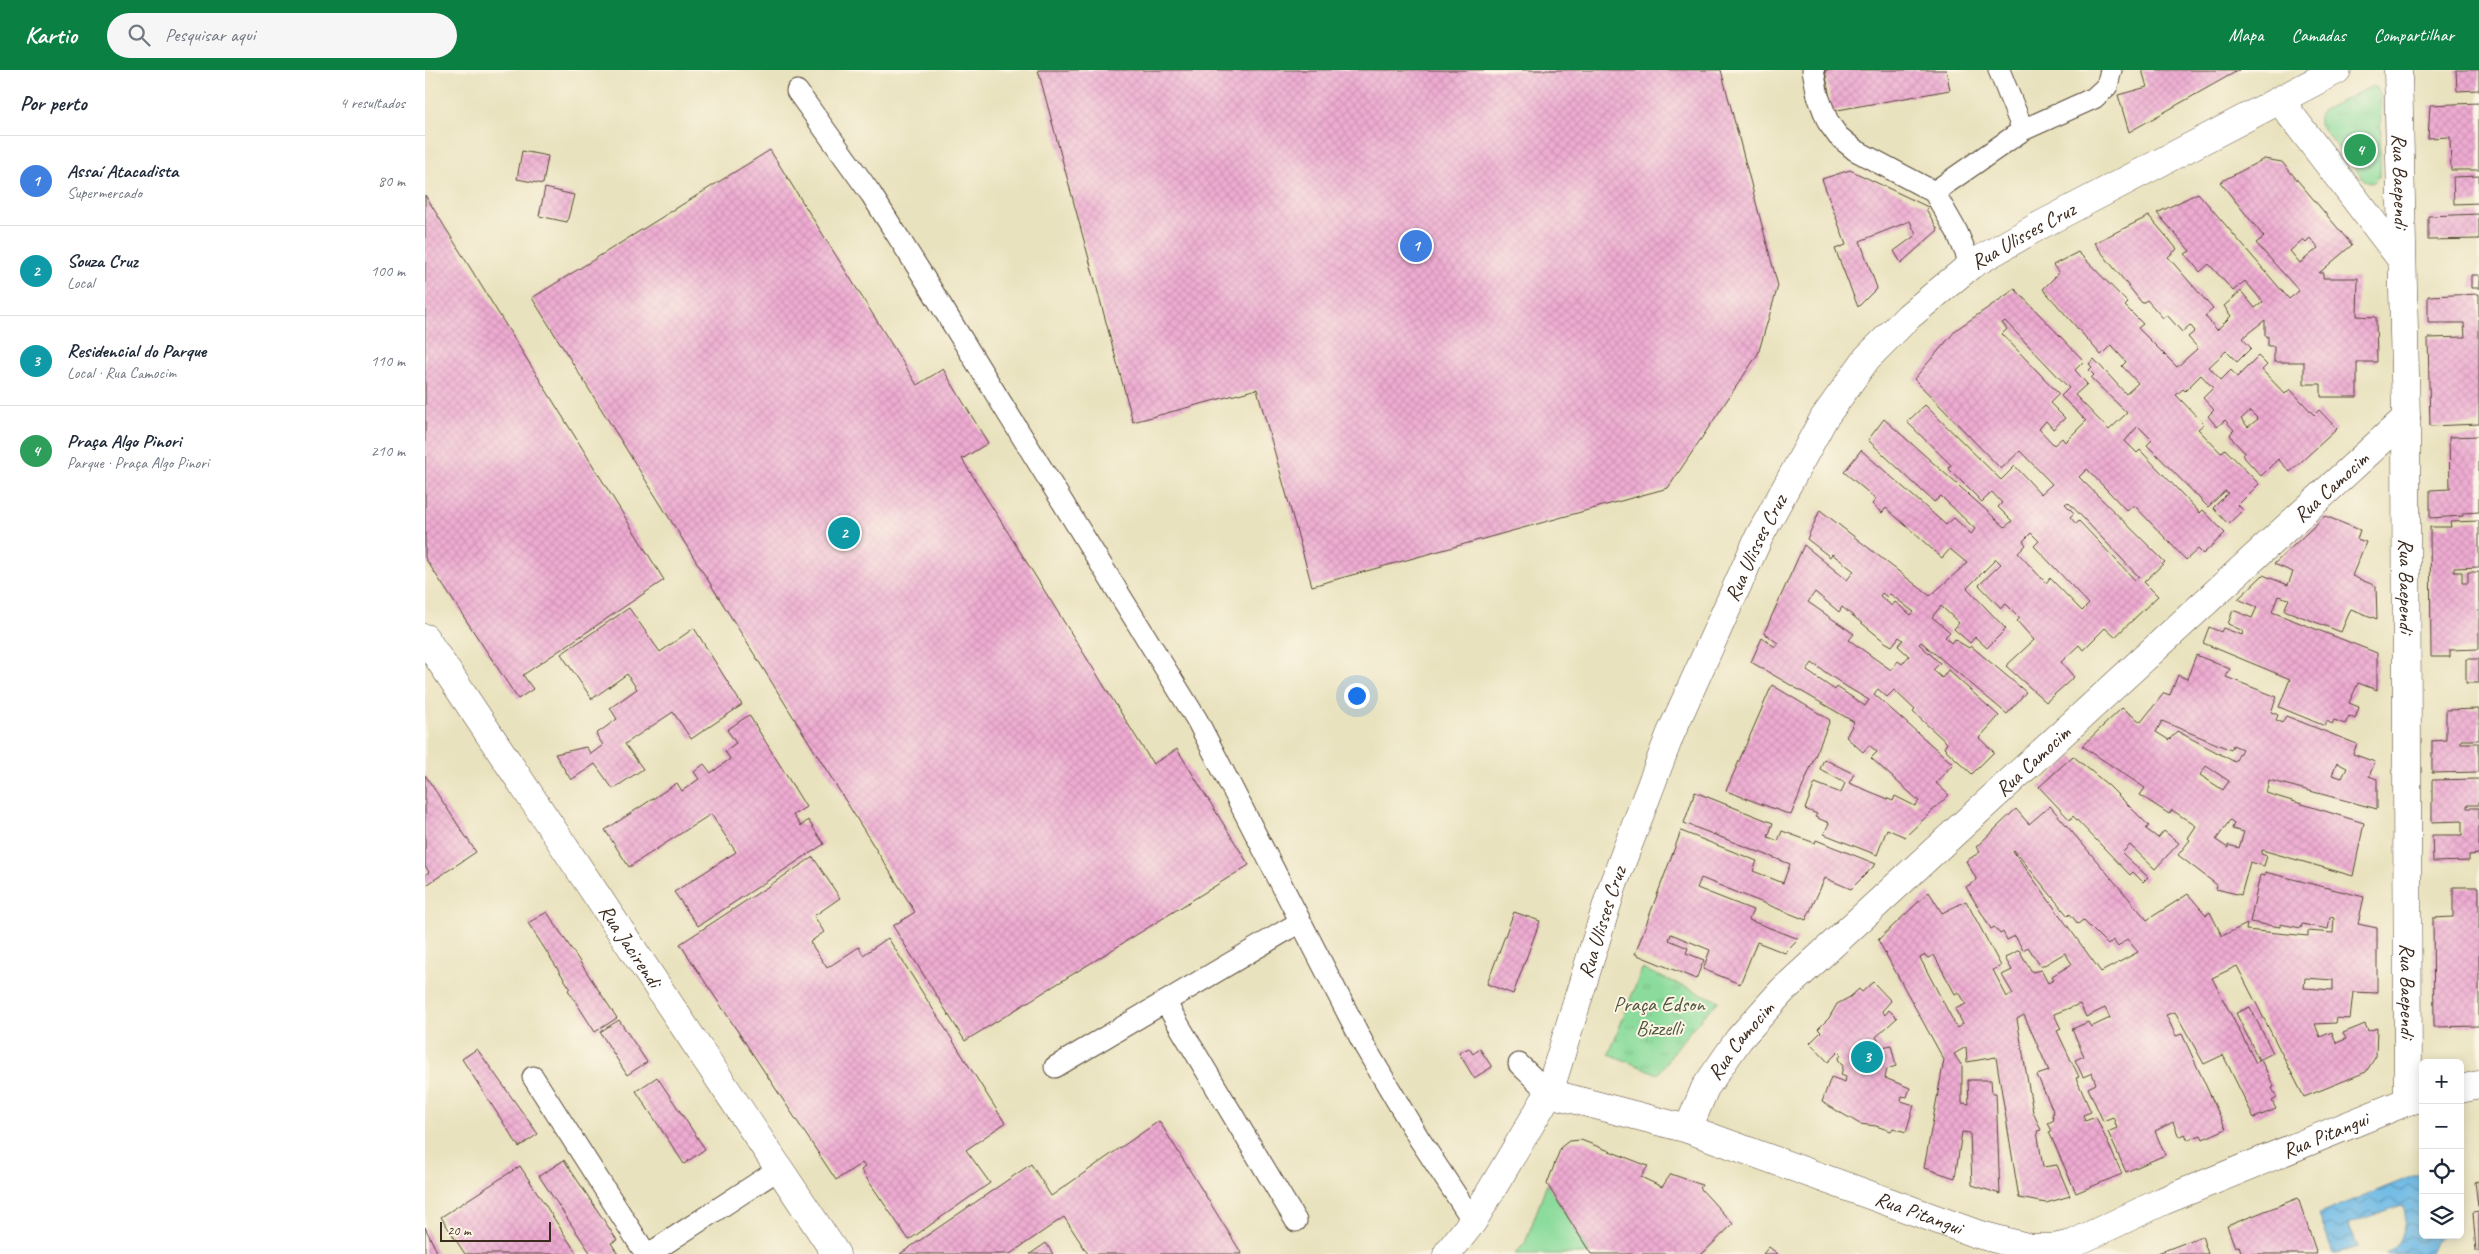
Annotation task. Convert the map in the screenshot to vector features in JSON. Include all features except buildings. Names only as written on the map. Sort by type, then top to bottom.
[{"type":"street","name":"Rua Ulisses Cruz","points":[[1447,1254],[1473,1222],[1549,1093],[1619,868],[1670,735],[1759,537],[1823,418],[1867,358],[1909,316],[1971,265],[2037,227],[2337,70]]},
{"type":"street","name":"Rua Baependi","points":[[2398,70],[2406,418],[2415,1099]]},
{"type":"street","points":[[2280,101],[2401,259]]},
{"type":"street","name":"Rua Camocim","points":[[1688,1129],[1705,1088],[1739,1039],[1782,991],[2406,418]]},
{"type":"street","name":"Rua Jacirendi","points":[[425,638],[835,1254]]},
{"type":"street","points":[[2464,1088],[2479,1085]]},
{"type":"street","name":"Rua Pitangui","points":[[1549,1093],[1688,1129],[1977,1234],[2031,1248],[2054,1248],[2072,1244],[2163,1201],[2415,1099]]},
{"type":"lane","points":[[1813,70],[1827,122],[1838,136],[1855,150],[1934,192],[1957,232],[1971,265]]},
{"type":"lane","points":[[1999,70],[2023,130]]},
{"type":"lane","points":[[1934,192],[2023,130],[2094,98],[2107,86],[2111,70]]},
{"type":"lane","points":[[797,90],[871,194],[1197,720],[1365,1047],[1473,1222]]},
{"type":"lane","points":[[1055,1067],[1300,922]]},
{"type":"lane","points":[[1165,1002],[1296,1222]]},
{"type":"lane","points":[[1519,1064],[1549,1093]]},
{"type":"lane","points":[[533,1077],[647,1254],[779,1169]]},
{"type":"green space","points":[[2372,86],[2377,88],[2381,97],[2380,176],[2373,183],[2364,180],[2319,124],[2319,116],[2323,110]]},
{"type":"green space","name":"Praça Edson Bizzelli","points":[[1642,969],[1719,1001],[1694,1026],[1658,1074],[1609,1054]]},
{"type":"green space","points":[[1547,1184],[1590,1254],[1515,1254],[1525,1243]]},
{"type":"water","points":[[2419,1174],[2419,1239],[2438,1239],[2429,1254],[2385,1254],[2396,1245],[2401,1235],[2405,1219],[2402,1205],[2348,1224],[2358,1247],[2333,1254],[2319,1214]]},
{"type":"place","name":"Praça Algo Pinori","points":[[2360,150]]},
{"type":"place","name":"Assaí Atacadista","points":[[1416,246]]},
{"type":"place","name":"Souza Cruz","points":[[844,533]]},
{"type":"place","name":"Residencial do Parque","points":[[1867,1057]]}]
